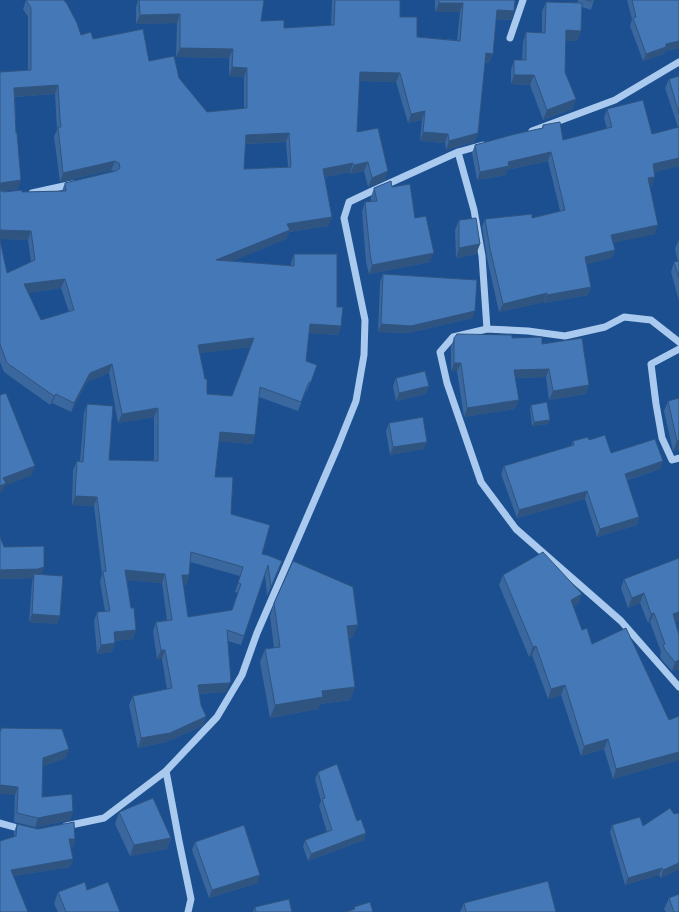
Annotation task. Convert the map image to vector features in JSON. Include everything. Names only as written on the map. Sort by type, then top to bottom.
[{"type":"street","points":[[510,38],[523,0]]},
{"type":"street","points":[[526,133],[615,100],[679,62]]},
{"type":"street","points":[[58,828],[104,818],[166,772],[217,717],[242,675],[257,633],[356,401],[364,355],[365,320],[344,218],[348,202],[458,152],[488,144]]},
{"type":"street","points":[[458,152],[474,210],[482,256],[487,329]]},
{"type":"street","points":[[28,194],[81,182]]},
{"type":"street","points":[[679,342],[650,320],[624,317],[605,327],[565,336],[528,331],[487,329],[453,337],[440,352],[447,383],[481,482],[516,529],[621,621],[679,686]]},
{"type":"street","points":[[679,349],[651,364],[662,438],[672,460],[679,458]]},
{"type":"street","points":[[166,772],[191,899],[188,912]]},
{"type":"street","points":[[0,823],[35,832]]},
{"type":"building","points":[[26,0],[64,0],[77,23],[81,35],[91,32],[93,39],[143,29],[149,61],[174,56],[179,78],[207,112],[247,108],[247,68],[232,67],[233,49],[180,48],[180,14],[140,15],[139,0],[264,0],[261,21],[284,20],[284,28],[334,25],[335,0],[400,0],[400,17],[417,17],[417,37],[460,41],[463,3],[439,3],[439,0],[515,0],[514,11],[497,10],[493,54],[486,53],[478,133],[449,141],[448,134],[423,132],[425,111],[411,114],[400,73],[360,72],[357,132],[378,128],[388,171],[372,178],[368,162],[354,165],[353,163],[323,169],[332,217],[287,224],[290,230],[216,260],[294,266],[294,254],[337,254],[337,307],[343,307],[341,326],[310,324],[306,361],[317,365],[311,382],[309,382],[301,402],[260,387],[255,435],[220,432],[215,477],[233,477],[231,514],[270,525],[262,554],[282,561],[271,587],[268,565],[244,636],[227,630],[231,681],[229,683],[198,685],[201,705],[206,716],[170,733],[141,738],[133,696],[172,688],[165,650],[161,650],[156,622],[172,620],[165,574],[125,570],[131,608],[134,608],[136,630],[114,632],[115,643],[101,645],[97,612],[110,611],[103,572],[106,571],[97,497],[75,496],[77,461],[83,462],[87,404],[113,406],[109,460],[158,461],[158,408],[122,414],[112,364],[90,373],[74,403],[56,394],[54,396],[7,363],[0,344],[0,240],[7,273],[35,260],[31,231],[0,230],[0,190],[4,192],[22,190],[22,192],[66,191],[65,183],[116,171],[120,168],[119,163],[115,161],[63,173],[58,127],[61,127],[58,85],[14,88],[16,133],[21,180],[0,184],[0,72],[31,70],[31,8]],"holes":[[[289,133],[291,167],[244,169],[246,135]],[[65,279],[74,310],[41,320],[24,284]],[[254,338],[232,396],[207,394],[207,379],[205,379],[198,345]],[[191,552],[243,567],[238,583],[241,584],[232,610],[188,617],[182,575],[189,575]]]},
{"type":"building","points":[[632,0],[679,0],[679,41],[666,44],[666,47],[646,54],[633,18],[636,17]]},
{"type":"building","points":[[546,2],[582,3],[581,31],[566,30],[565,72],[576,99],[547,110],[534,75],[514,75],[514,60],[526,60],[526,32],[545,33]]},
{"type":"building","points":[[679,76],[679,114],[669,79]]},
{"type":"building","points":[[643,100],[652,134],[679,127],[679,158],[653,164],[655,177],[648,178],[658,225],[611,235],[615,250],[585,257],[591,287],[547,295],[547,293],[503,304],[490,249],[485,219],[532,214],[532,218],[565,210],[551,152],[508,162],[509,166],[480,172],[475,145],[543,128],[543,125],[560,122],[563,140],[612,127],[607,109]]},
{"type":"building","points":[[391,181],[392,187],[410,184],[415,218],[426,216],[434,253],[372,265],[365,202],[377,201],[374,188]]},
{"type":"building","points":[[476,218],[480,244],[459,248],[459,220]]},
{"type":"building","points":[[679,261],[679,278],[674,262]]},
{"type":"building","points":[[383,274],[477,280],[475,311],[411,326],[381,324]]},
{"type":"building","points":[[457,334],[512,335],[512,338],[542,337],[542,344],[582,338],[589,385],[553,391],[549,369],[514,370],[519,400],[467,408],[461,363],[454,363],[454,338]]},
{"type":"building","points":[[425,371],[429,386],[399,393],[396,378]]},
{"type":"building","points":[[6,393],[35,466],[3,478],[6,483],[0,486],[0,395]]},
{"type":"building","points":[[679,398],[679,440],[677,441],[668,401]]},
{"type":"building","points":[[547,402],[550,420],[534,422],[531,405]]},
{"type":"building","points":[[423,417],[427,442],[393,447],[389,423]]},
{"type":"building","points":[[605,435],[611,453],[655,439],[663,461],[625,474],[639,517],[600,529],[587,491],[519,510],[504,466],[574,445],[573,441],[588,437],[589,440]]},
{"type":"building","points":[[0,537],[4,547],[44,546],[44,567],[38,569],[0,570]]},
{"type":"building","points":[[543,552],[582,594],[571,600],[582,630],[587,628],[592,644],[626,628],[669,720],[679,716],[679,752],[616,769],[608,739],[584,746],[565,685],[551,689],[536,646],[533,647],[503,575]]},
{"type":"building","points":[[679,558],[679,612],[673,614],[679,635],[679,660],[675,662],[665,650],[663,645],[665,644],[654,613],[651,614],[644,593],[632,598],[624,579]]},
{"type":"building","points":[[293,561],[353,587],[358,625],[347,626],[355,687],[322,691],[323,697],[275,705],[265,649],[280,647],[274,603]]},
{"type":"building","points":[[34,574],[63,576],[60,616],[32,614]]},
{"type":"building","points":[[1,728],[62,729],[69,749],[43,758],[42,797],[72,794],[73,811],[38,818],[17,813],[18,787],[0,785]]},
{"type":"building","points":[[337,764],[357,821],[361,819],[366,833],[311,854],[305,840],[332,830],[322,799],[325,798],[318,772]]},
{"type":"building","points":[[153,798],[171,838],[134,845],[119,812]]},
{"type":"building","points":[[670,808],[674,814],[679,813],[679,863],[663,870],[662,868],[628,878],[612,825],[640,817],[643,826]]},
{"type":"building","points":[[74,822],[75,839],[69,839],[73,859],[11,870],[28,912],[0,912],[0,841],[16,836],[17,824],[38,829]]},
{"type":"building","points":[[244,825],[260,875],[212,890],[195,842]]},
{"type":"building","points":[[548,881],[556,912],[466,912],[464,903]]},
{"type":"building","points":[[85,882],[87,890],[108,882],[120,912],[66,912],[58,892]]},
{"type":"building","points":[[679,894],[679,912],[674,912],[669,898]]},
{"type":"building","points":[[289,899],[292,912],[256,912],[255,907]]},
{"type":"building","points":[[370,902],[373,912],[345,912],[355,909],[354,907]]}]
